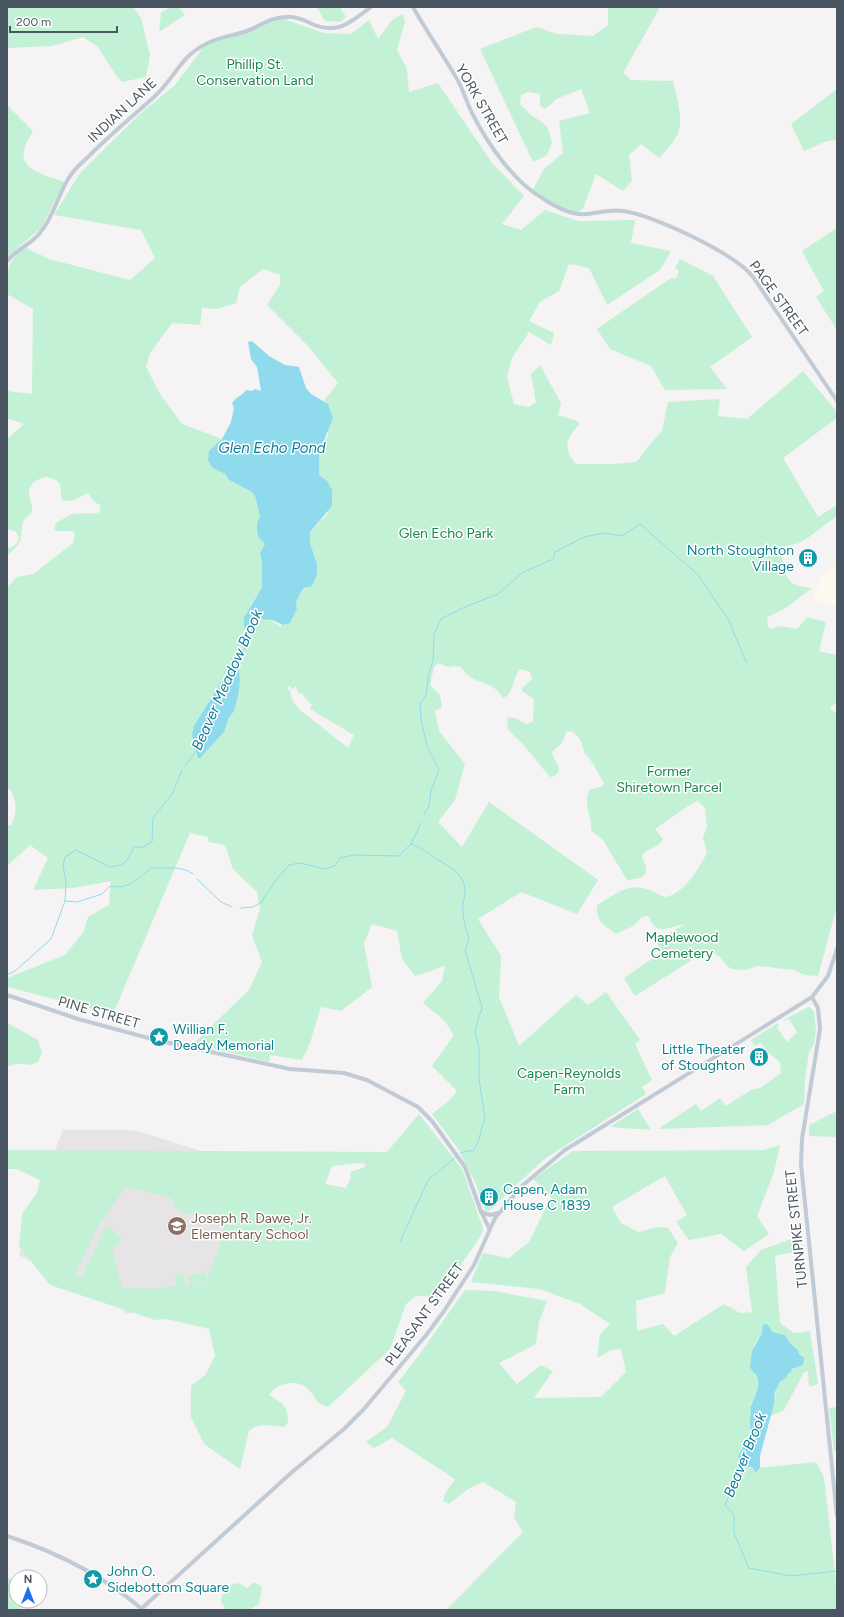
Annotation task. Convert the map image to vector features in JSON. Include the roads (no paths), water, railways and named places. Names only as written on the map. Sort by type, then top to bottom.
[{"type":"street","name":"INDIAN LANE","points":[[7,261],[12,255],[33,240],[42,231],[56,208],[68,179],[77,168],[112,134],[155,97],[182,62],[194,51],[215,40],[244,32],[273,19],[282,17],[297,18],[323,28],[338,28],[347,24],[371,7]]},
{"type":"street","name":"YORK STREET","points":[[413,7],[422,25],[465,93],[472,114],[487,138],[512,172],[528,188],[549,202],[570,211],[584,214],[610,210],[624,211],[635,213],[660,223]]},
{"type":"street","name":"PAGE STREET","points":[[660,223],[729,256],[746,268],[837,401]]},
{"type":"street","points":[[812,997],[828,976],[837,949]]},
{"type":"street","name":"PINE STREET","points":[[7,995],[78,1019],[156,1040],[290,1068],[344,1073],[363,1079],[418,1106],[432,1121],[465,1167],[481,1212],[489,1228]]},
{"type":"street","name":"PLEASANT STREET","points":[[141,1609],[285,1478],[344,1429],[364,1409],[427,1334],[444,1311],[474,1265],[489,1228],[498,1213],[523,1184],[565,1150],[812,997]]},
{"type":"street","name":"TURNPIKE STREET","points":[[812,997],[818,1008],[820,1029],[801,1144],[801,1164],[837,1516]]},
{"type":"street","points":[[481,1212],[490,1215],[498,1213]]},
{"type":"street","points":[[7,1536],[52,1554],[100,1578],[119,1590],[141,1609]]},
{"type":"water","name":"Glen Echo Pond","points":[[252,341],[269,356],[285,365],[299,367],[306,388],[311,394],[328,404],[333,418],[319,453],[319,475],[327,481],[332,490],[332,506],[310,532],[310,543],[317,564],[317,574],[312,586],[304,588],[301,592],[296,602],[297,609],[290,623],[283,625],[272,620],[258,619],[254,621],[248,632],[244,626],[244,618],[262,587],[262,562],[260,553],[265,544],[259,538],[257,531],[257,524],[260,516],[255,496],[252,492],[229,480],[225,474],[213,468],[208,461],[209,451],[222,439],[231,422],[234,408],[232,403],[235,399],[246,390],[252,391],[255,389],[261,391],[257,367],[251,359],[248,342]]},
{"type":"water","points":[[238,664],[240,680],[234,711],[228,719],[224,732],[200,758],[198,758],[192,735],[194,726],[220,684],[227,678],[228,671]]},
{"type":"water","points":[[766,1324],[772,1332],[785,1335],[790,1343],[798,1350],[799,1354],[804,1358],[803,1365],[792,1369],[790,1373],[788,1373],[787,1377],[780,1382],[775,1392],[774,1404],[760,1456],[760,1468],[756,1473],[752,1467],[740,1466],[738,1458],[749,1436],[750,1408],[758,1387],[758,1379],[750,1367],[752,1351],[762,1333],[763,1325]]},
{"type":"waterway","points":[[424,815],[429,806],[431,791],[439,770],[427,746],[421,719],[420,703],[426,695],[429,673],[433,661],[434,634],[441,619],[467,606],[498,594],[522,573],[553,559],[555,552],[584,537],[604,533],[622,536],[640,524],[698,575],[728,619],[746,662]]},
{"type":"waterway","name":"Beaver Meadow Brook","points":[[236,665],[245,648],[248,631]]},
{"type":"waterway","name":"Beaver Meadow Brook","points":[[185,766],[196,751]]},
{"type":"waterway","name":"Beaver Meadow Brook","points":[[7,975],[15,971],[51,939],[65,901],[66,882],[63,865],[65,857],[76,850],[110,867],[122,865],[128,859],[134,847],[143,847],[152,842],[153,818],[172,794],[182,770]]},
{"type":"waterway","points":[[241,908],[253,907],[262,902],[277,879],[289,865],[300,863],[325,869],[336,865],[340,858],[354,855],[399,856],[411,844],[421,823]]},
{"type":"waterway","points":[[411,844],[422,849],[453,870],[462,879],[464,884],[465,892],[463,912],[469,939],[465,950],[482,1008],[475,1030],[479,1049],[479,1079],[485,1119],[474,1150],[460,1153]]},
{"type":"waterway","points":[[65,901],[77,902],[102,894],[110,886],[116,887],[127,885],[137,880],[151,868],[178,868],[184,869],[193,874]]},
{"type":"waterway","points":[[197,879],[221,902],[232,907]]},
{"type":"waterway","points":[[400,1242],[428,1180],[455,1158]]},
{"type":"waterway","name":"Beaver Brook","points":[[742,1466],[725,1505],[734,1515],[734,1533],[749,1568],[791,1576],[837,1571]]},
{"type":"place","name":"North Stoughton Village","points":[[808,558]]},
{"type":"place","name":"Willian F. Deady Memorial","points":[[159,1037]]},
{"type":"place","name":"Little Theater of Stoughton","points":[[759,1057]]},
{"type":"place","name":"Capen, Adam House C 1839","points":[[489,1197]]},
{"type":"place","name":"Joseph R. Dawe, Jr. Elementary School","points":[[177,1226]]},
{"type":"place","name":"John O. Sidebottom Square","points":[[93,1579]]},
{"type":"park label","name":"Phillip St. Conservation Land","points":[[255,72]]},
{"type":"park label","name":"Glen Echo Park","points":[[446,533]]},
{"type":"park label","name":"Former Shiretown Parcel","points":[[669,780]]},
{"type":"park label","name":"Maplewood Cemetery","points":[[682,946]]},
{"type":"park label","name":"Capen-Reynolds Farm","points":[[569,1082]]}]
